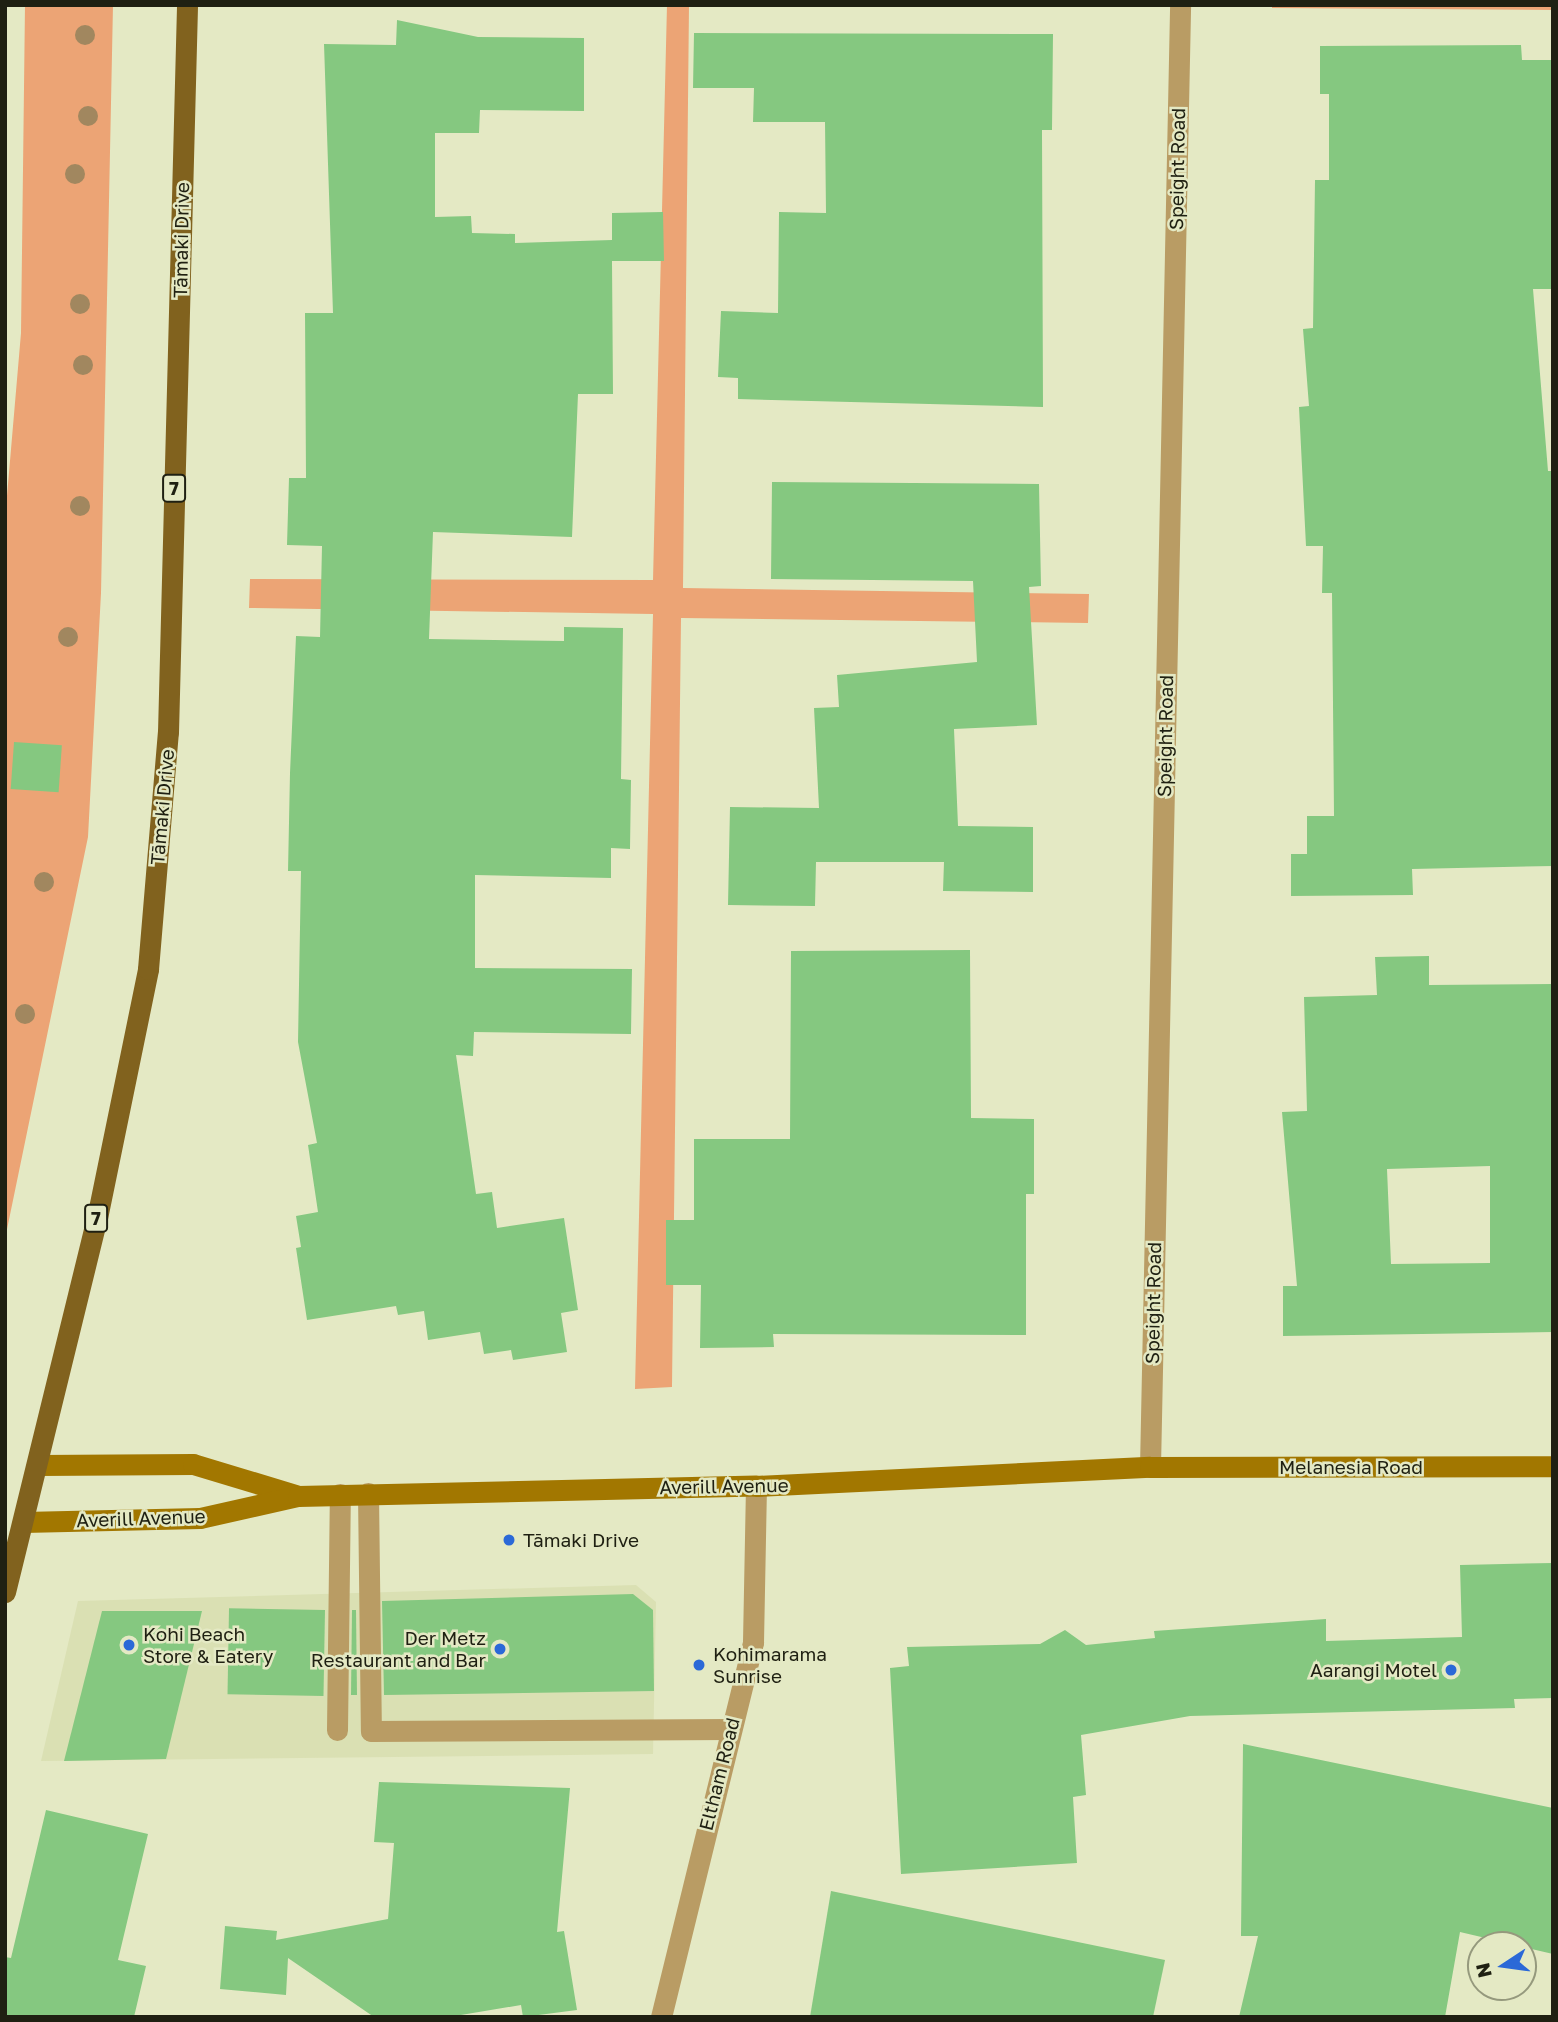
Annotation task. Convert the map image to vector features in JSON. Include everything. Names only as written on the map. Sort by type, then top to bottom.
[{"type":"main road","name":"Tāmaki Drive","points":[[5,1592],[38,1465],[148,969],[168,732],[187,5]]},
{"type":"street","name":"Speight Road","points":[[1150,1467],[1180,5]]},
{"type":"street","name":"Averill Avenue","points":[[38,1465],[193,1464],[298,1496]]},
{"type":"street","name":"Melanesia Road","points":[[1150,1467],[1553,1466]]},
{"type":"street","name":"Averill Avenue","points":[[23,1522],[200,1518],[298,1496],[756,1486],[1150,1467]]},
{"type":"street","name":"Eltham Road","points":[[661,2017],[753,1642],[756,1486]]},
{"type":"street","points":[[368,1493],[371,1731],[730,1729]]},
{"type":"street","points":[[337,1730],[340,1494]]},
{"type":"shaded area","points":[[25,5],[113,5],[101,593],[88,837],[5,1239],[5,519],[21,333]]},
{"type":"shaded area","points":[[667,5],[689,5],[683,588],[1089,594],[1088,623],[681,618],[672,1387],[635,1389],[653,614],[249,608],[250,579],[653,580]]},
{"type":"shaded area","points":[[1272,5],[1553,5],[1553,10],[1272,8]]},
{"type":"shaded area","points":[[636,1585],[656,1602],[653,1754],[41,1761],[78,1601]]},
{"type":"building","points":[[397,20],[478,37],[584,38],[584,111],[480,110],[479,133],[435,133],[435,217],[471,216],[472,233],[515,234],[515,243],[612,240],[612,213],[663,212],[664,261],[612,261],[613,394],[578,394],[572,537],[433,532],[429,639],[564,641],[564,627],[623,628],[621,779],[631,780],[630,849],[611,848],[611,878],[475,875],[475,968],[632,969],[631,1034],[474,1032],[473,1056],[456,1055],[476,1194],[492,1192],[497,1228],[564,1218],[578,1310],[561,1313],[567,1352],[513,1360],[511,1350],[484,1354],[480,1332],[428,1340],[424,1311],[398,1315],[396,1306],[307,1320],[296,1248],[301,1247],[296,1216],[318,1212],[308,1145],[317,1143],[298,1042],[301,871],[288,871],[290,773],[296,636],[320,637],[322,546],[287,545],[289,478],[306,478],[305,313],[333,313],[324,44],[396,45]]},
{"type":"building","points":[[694,33],[1053,34],[1052,130],[1042,130],[1043,407],[738,399],[738,378],[718,377],[721,311],[778,313],[779,212],[826,213],[825,122],[753,122],[754,88],[693,88]]},
{"type":"building","points":[[1521,45],[1522,60],[1553,60],[1553,289],[1533,289],[1548,471],[1553,471],[1553,866],[1412,869],[1413,895],[1291,896],[1291,854],[1307,854],[1307,816],[1334,816],[1332,593],[1322,593],[1323,546],[1306,546],[1299,407],[1309,406],[1303,329],[1313,328],[1315,180],[1329,180],[1329,94],[1320,94],[1320,46]]},
{"type":"building","points":[[772,482],[1039,484],[1041,586],[1029,587],[1037,725],[954,729],[958,826],[1033,827],[1033,892],[943,891],[944,862],[816,862],[815,906],[728,905],[730,807],[819,808],[814,708],[839,707],[837,675],[977,662],[973,581],[771,579]]},
{"type":"building","points":[[14,742],[62,745],[59,792],[11,789]]},
{"type":"building","points":[[970,950],[971,1118],[1034,1119],[1034,1194],[1026,1194],[1026,1335],[773,1334],[774,1347],[700,1348],[701,1285],[666,1285],[666,1220],[694,1220],[694,1139],[790,1139],[791,951]]},
{"type":"building","points":[[1429,956],[1429,985],[1553,984],[1553,1332],[1283,1336],[1283,1286],[1297,1286],[1282,1112],[1307,1111],[1304,997],[1377,995],[1375,957]],"holes":[[[1490,1166],[1490,1263],[1391,1264],[1387,1169]]]},
{"type":"building","points":[[1553,1563],[1553,1698],[1514,1699],[1515,1708],[1190,1716],[1081,1735],[1086,1795],[1073,1797],[1077,1863],[901,1874],[890,1668],[909,1666],[907,1647],[1040,1644],[1065,1630],[1086,1645],[1155,1638],[1154,1631],[1326,1619],[1326,1641],[1462,1637],[1460,1565]]},
{"type":"building","points":[[633,1594],[653,1610],[654,1691],[384,1695],[382,1601]]},
{"type":"building","points":[[229,1608],[325,1610],[323,1696],[228,1694]]},
{"type":"building","points":[[352,1610],[356,1610],[357,1695],[351,1695]]},
{"type":"building","points":[[102,1611],[202,1611],[166,1759],[64,1761]]},
{"type":"building","points":[[1243,1744],[1553,1808],[1553,1954],[1537,1950],[1537,1931],[1460,1932],[1445,2017],[1239,2017],[1258,1936],[1241,1936]]},
{"type":"building","points":[[379,1782],[570,1788],[557,1932],[564,1931],[577,2010],[523,2017],[521,2005],[449,2017],[374,2017],[288,1958],[286,1995],[220,1989],[225,1926],[277,1931],[276,1940],[388,1919],[394,1843],[374,1842]]},
{"type":"building","points":[[46,1810],[148,1834],[118,1960],[146,1966],[134,2017],[5,2017],[5,1957],[11,1958]]},
{"type":"building","points":[[831,1891],[1165,1960],[1153,2017],[810,2017]]},
{"type":"place","name":"Tāmaki Drive","points":[[509,1540]]},
{"type":"place","name":"Kohi Beach Store & Eatery","points":[[129,1645]]},
{"type":"place","name":"Der Metz Restaurant and Bar","points":[[500,1649]]},
{"type":"place","name":"Kohimarama Sunrise","points":[[699,1665]]},
{"type":"place","name":"Aarangi Motel","points":[[1451,1670]]}]
